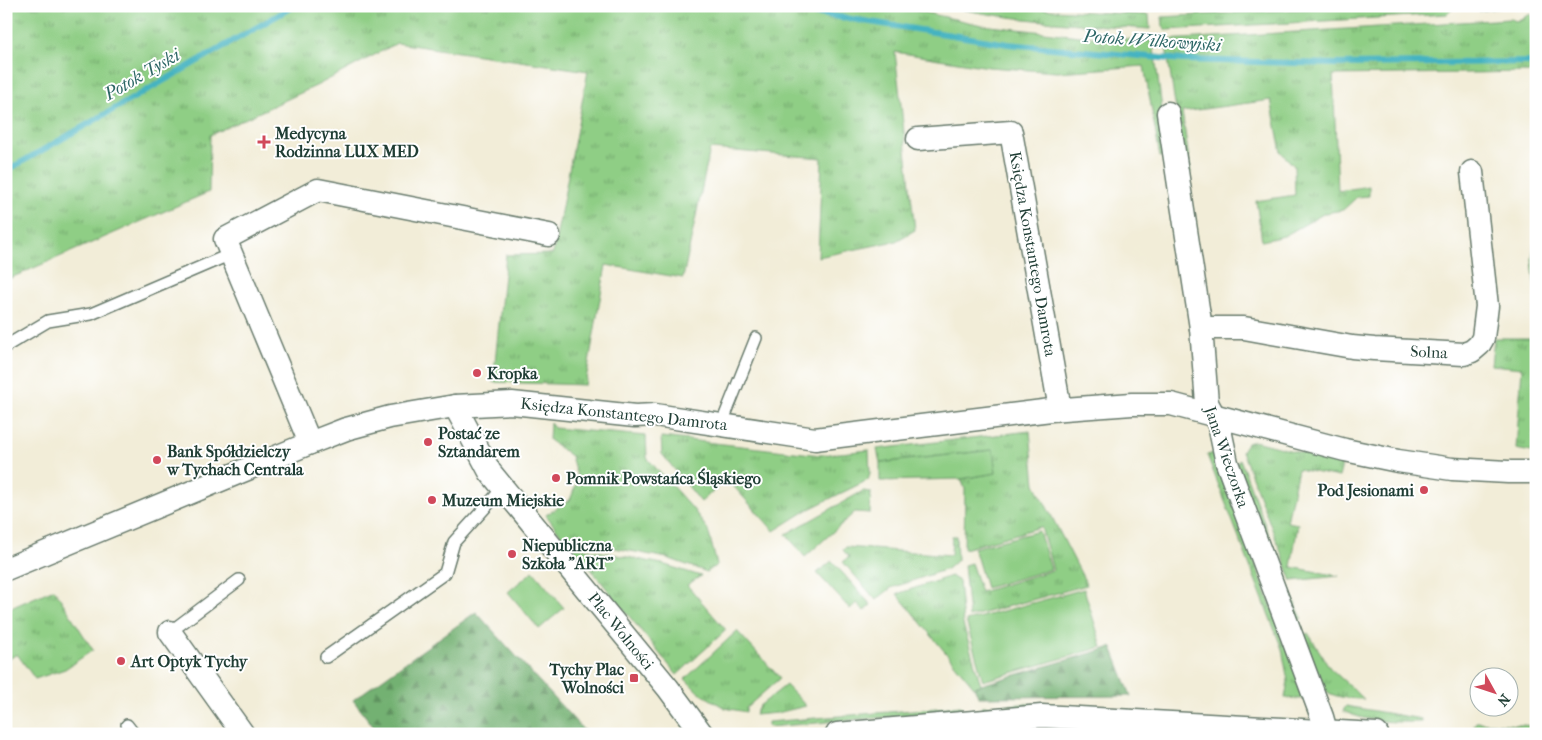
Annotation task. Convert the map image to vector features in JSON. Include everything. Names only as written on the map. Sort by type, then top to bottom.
[{"type":"street","name":"Jana Wieczorka","points":[[1168,113],[1201,328],[1207,403],[1219,425],[1227,463],[1326,731]]},
{"type":"street","name":"Księdza Konstantego Damrota","points":[[918,140],[1011,132],[1060,409]]},
{"type":"street","name":"Solna","points":[[1201,328],[1244,328],[1352,347],[1374,349],[1464,354],[1472,351],[1483,338],[1487,306],[1472,172]]},
{"type":"street","points":[[310,443],[225,239],[318,190],[549,235]]},
{"type":"street","name":"Księdza Konstantego Damrota","points":[[6,569],[346,429],[390,417],[455,406],[512,403],[635,416],[655,414],[722,423],[814,439],[1060,409],[1132,404],[1171,404],[1344,450],[1398,461],[1452,469],[1536,472]]},
{"type":"street","name":"Plac Wolności","points":[[455,406],[490,472],[668,688],[702,734]]},
{"type":"street","points":[[170,632],[243,734]]},
{"type":"street","points":[[837,734],[890,732],[1042,716],[1377,734]]},
{"type":"lane","points":[[6,346],[48,321],[91,314],[231,254]]},
{"type":"lane","points":[[722,423],[756,338]]},
{"type":"lane","points":[[326,657],[445,573],[454,542],[503,488]]},
{"type":"lane","points":[[170,632],[239,580]]},
{"type":"green space","points":[[6,6],[895,6],[982,25],[1079,36],[1153,41],[1168,154],[1160,157],[1144,66],[1057,72],[989,67],[895,52],[915,230],[896,241],[818,257],[822,158],[710,149],[683,278],[606,265],[585,385],[493,382],[506,255],[553,254],[588,71],[397,43],[318,85],[210,135],[209,192],[6,280]]},
{"type":"green space","points":[[945,6],[1023,6],[1053,10],[1149,15],[1150,29],[1021,19]]},
{"type":"green space","points":[[1354,6],[1455,6],[1447,14],[1166,30],[1163,26],[1162,17]]},
{"type":"green space","points":[[1476,6],[1510,6],[1479,11]]},
{"type":"green space","points":[[1531,14],[1536,26],[1536,72],[1333,75],[1338,191],[1369,186],[1369,196],[1357,197],[1343,210],[1325,213],[1284,236],[1262,241],[1256,201],[1295,195],[1294,166],[1281,152],[1271,100],[1182,112],[1191,173],[1186,174],[1165,40],[1510,19],[1516,21]]},
{"type":"green space","points":[[1536,233],[1536,300],[1532,259]]},
{"type":"green space","points":[[1494,338],[1536,338],[1536,453],[1516,449],[1522,368],[1491,365]]},
{"type":"green space","points":[[550,423],[554,428],[646,436],[647,458],[693,509],[708,530],[717,565],[707,572],[667,558],[563,538],[546,515],[570,500],[578,480],[571,456],[549,440]]},
{"type":"green space","points":[[1030,431],[1035,484],[1087,585],[969,617],[964,565],[971,563],[981,592],[1053,570],[1041,527],[964,549],[965,489],[961,479],[996,473],[992,450],[880,463],[877,449]]},
{"type":"green space","points":[[661,437],[821,455],[869,450],[870,474],[868,480],[809,509],[774,531],[727,479],[701,502],[662,454]]},
{"type":"green space","points":[[1254,441],[1341,463],[1339,477],[1298,469],[1287,522],[1298,524],[1291,567],[1339,576],[1292,581],[1242,451],[1247,443]]},
{"type":"green space","points":[[993,450],[996,473],[961,479],[880,481],[880,463]]},
{"type":"green space","points":[[1214,453],[1304,694],[1301,699],[1285,698],[1288,681],[1282,649],[1207,455]]},
{"type":"green space","points":[[1240,459],[1286,580],[1281,582],[1237,463]]},
{"type":"green space","points":[[863,491],[871,492],[870,513],[855,512],[805,557],[786,534]]},
{"type":"green space","points":[[1039,531],[1051,569],[986,588],[974,548]]},
{"type":"green space","points":[[952,536],[956,536],[957,560],[947,569],[891,588],[876,600],[843,562],[849,557],[843,550],[846,547],[951,555]]},
{"type":"green space","points":[[572,546],[662,564],[701,576],[687,585],[726,630],[677,675]]},
{"type":"green space","points":[[832,561],[871,605],[864,611],[857,603],[850,609],[817,573]]},
{"type":"green space","points":[[533,571],[564,608],[539,629],[508,592]]},
{"type":"green space","points":[[951,576],[959,581],[963,624],[981,685],[974,687],[897,594]]},
{"type":"green space","points":[[54,589],[93,650],[65,669],[35,679],[17,654],[6,661],[6,610]]},
{"type":"green space","points":[[1084,589],[1102,647],[983,681],[966,621]]},
{"type":"green space","points":[[1291,594],[1302,618],[1296,621],[1285,595]]},
{"type":"green space","points":[[476,612],[587,734],[379,734],[353,700]]},
{"type":"green space","points":[[737,631],[780,678],[746,708],[746,712],[725,708],[698,692],[685,679]]},
{"type":"green space","points":[[1308,633],[1330,668],[1364,699],[1339,697],[1323,688],[1301,637]]},
{"type":"green space","points":[[1112,647],[1131,696],[979,697],[974,687]]},
{"type":"green space","points":[[786,685],[806,706],[777,713],[755,715],[758,707]]},
{"type":"green space","points":[[1044,703],[1045,708],[982,710],[982,706]]},
{"type":"green space","points":[[961,706],[961,711],[768,727],[768,722]]},
{"type":"green space","points":[[1346,706],[1421,719],[1421,722],[1391,722],[1362,718],[1343,711]]},
{"type":"green space","points":[[1476,722],[1536,726],[1536,733],[1477,729],[1474,726]]},
{"type":"waterway","name":"Potok Tyski","points":[[6,171],[294,6]]},
{"type":"waterway","name":"Potok Wilkowyjski","points":[[770,6],[1008,44],[1183,60],[1334,64],[1536,62]]},
{"type":"place","name":"Medycyna Rodzinna LUX MED","points":[[264,142]]},
{"type":"place","name":"Kropka","points":[[477,373]]},
{"type":"place","name":"Postać ze Sztandarem","points":[[428,442]]},
{"type":"place","name":"Bank Spółdzielczy w Tychach Centrala","points":[[157,460]]},
{"type":"place","name":"Pomnik Powstańca Śląskiego","points":[[556,478]]},
{"type":"place","name":"Pod Jesionami","points":[[1424,490]]},
{"type":"place","name":"Muzeum Miejskie","points":[[432,500]]},
{"type":"place","name":"Niepubliczna Szkoła \"ART\"","points":[[512,554]]},
{"type":"place","name":"Art Optyk Tychy","points":[[121,661]]},
{"type":"place","name":"Tychy Plac Wolności","points":[[634,678]]}]
